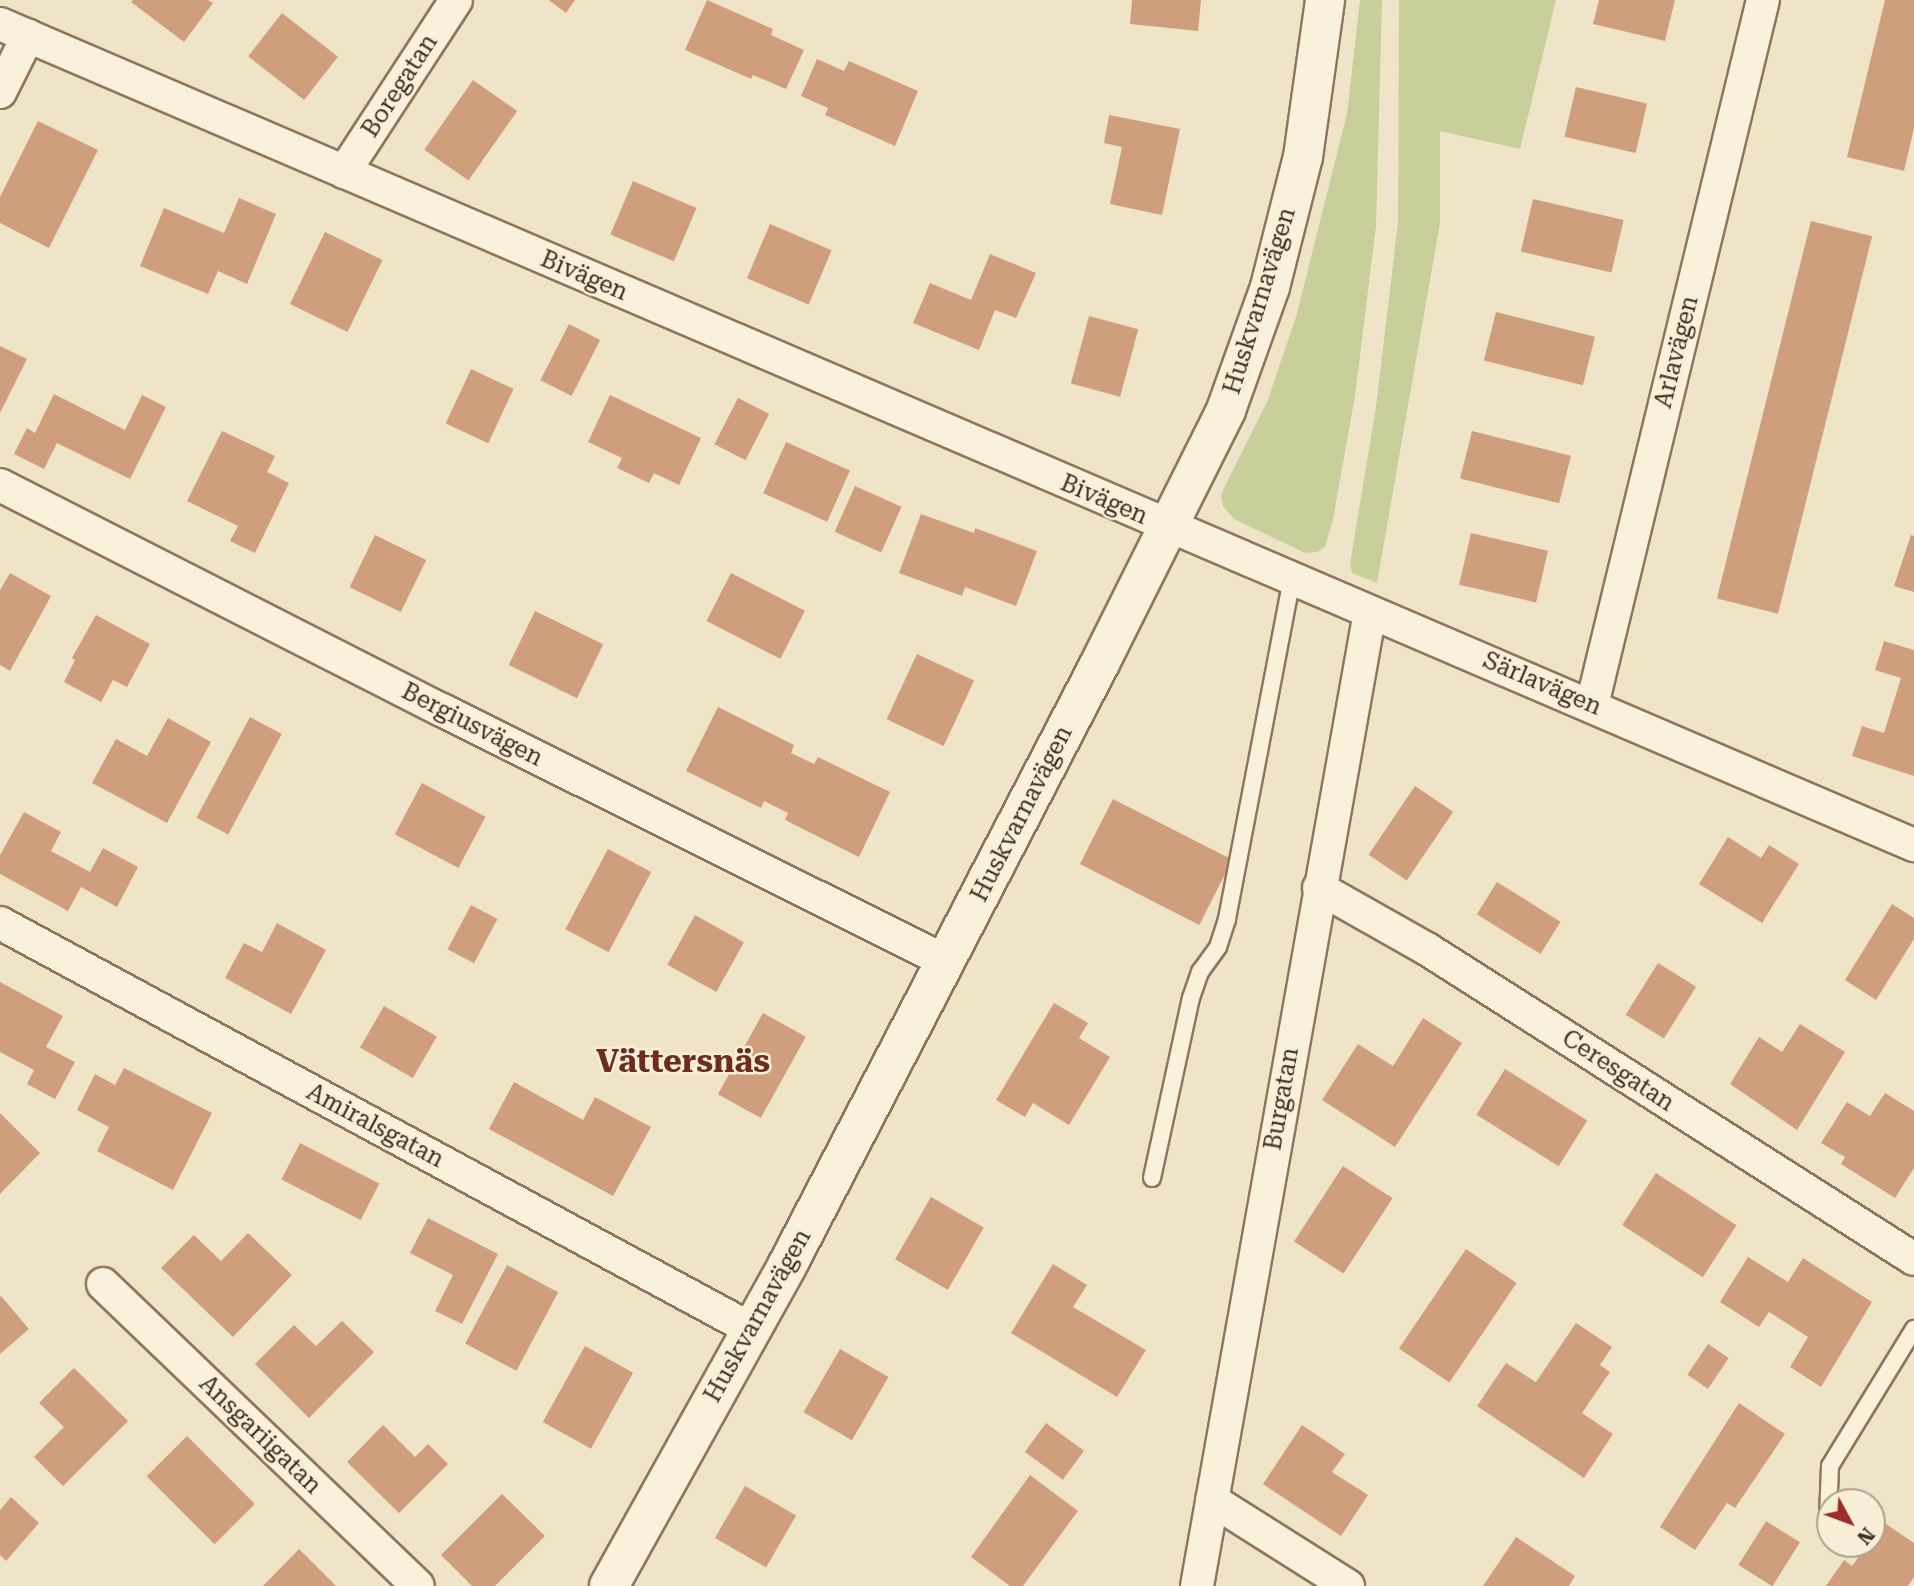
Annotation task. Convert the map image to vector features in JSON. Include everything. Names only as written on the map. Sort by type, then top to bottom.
[{"type":"street","name":"Boregatan","points":[[344,172],[456,0]]},
{"type":"street","name":"Huskvarnavägen","points":[[609,1586],[788,1264],[1226,410],[1270,287],[1303,157],[1325,0]]},
{"type":"street","name":"Arlavägen","points":[[1592,705],[1763,0]]},
{"type":"street","name":"Bivägen","points":[[14,30],[1167,527]]},
{"type":"street","points":[[0,92],[14,30]]},
{"type":"street","name":"Bergiusvägen","points":[[0,485],[442,710],[945,961]]},
{"type":"street","name":"Särlavägen","points":[[1167,527],[1592,705],[1914,845]]},
{"type":"street","name":"Burgatan","points":[[1197,1586],[1370,612]]},
{"type":"street","name":"Ceresgatan","points":[[1319,888],[1427,949],[1914,1259]]},
{"type":"street","name":"Amiralsgatan","points":[[0,923],[751,1329]]},
{"type":"street","name":"Ansgariigatan","points":[[103,1284],[418,1586]]},
{"type":"street","points":[[1212,1500],[1348,1586]]},
{"type":"lane","points":[[1152,1178],[1191,998],[1200,972],[1219,947],[1227,919],[1292,579]]},
{"type":"lane","points":[[1829,1488],[1830,1466],[1914,1329]]},
{"type":"green space","points":[[1360,0],[1382,0],[1376,226],[1355,396],[1333,519],[1325,547],[1317,552],[1305,553],[1234,519],[1223,506],[1221,494],[1267,402],[1296,317],[1347,114]]},
{"type":"green space","points":[[1399,0],[1556,0],[1520,149],[1440,131],[1440,223],[1377,583],[1352,573],[1350,564],[1376,407],[1398,222]]},
{"type":"building","points":[[208,0],[213,3],[184,42],[131,2]]},
{"type":"building","points":[[549,0],[575,0],[566,13]]},
{"type":"building","points":[[707,0],[773,29],[771,35],[804,50],[786,89],[753,75],[751,79],[685,50]]},
{"type":"building","points":[[1132,0],[1201,0],[1198,31],[1130,24]]},
{"type":"building","points":[[1599,0],[1675,0],[1665,41],[1593,24]]},
{"type":"building","points":[[1885,0],[1914,0],[1914,128],[1904,171],[1847,157]]},
{"type":"building","points":[[282,13],[338,57],[304,100],[248,56]]},
{"type":"building","points":[[817,59],[844,71],[849,61],[918,91],[895,146],[825,115],[828,108],[801,96]]},
{"type":"building","points":[[473,80],[517,111],[468,181],[424,150]]},
{"type":"building","points":[[1576,87],[1647,103],[1636,153],[1565,137]]},
{"type":"building","points":[[1109,115],[1180,129],[1162,215],[1110,204],[1122,147],[1104,143]]},
{"type":"building","points":[[38,121],[98,150],[49,248],[0,223],[0,197]]},
{"type":"building","points":[[633,181],[697,208],[674,261],[610,234]]},
{"type":"building","points":[[239,198],[276,214],[247,284],[218,271],[208,294],[140,266],[164,208],[224,233]]},
{"type":"building","points":[[1533,199],[1624,220],[1611,273],[1521,252]]},
{"type":"building","points":[[1811,221],[1872,236],[1778,614],[1717,598]]},
{"type":"building","points":[[770,224],[832,250],[809,304],[747,278]]},
{"type":"building","points":[[325,232],[383,260],[347,332],[290,304]]},
{"type":"building","points":[[990,254],[1036,273],[1016,318],[995,310],[979,350],[913,323],[930,283],[971,300]]},
{"type":"building","points":[[1496,312],[1595,337],[1583,385],[1484,361]]},
{"type":"building","points":[[1089,316],[1138,329],[1120,397],[1071,384]]},
{"type":"building","points":[[569,324],[600,340],[572,396],[540,380]]},
{"type":"building","points":[[0,346],[27,359],[0,413]]},
{"type":"building","points":[[471,369],[514,389],[488,443],[446,423]]},
{"type":"building","points":[[54,394],[125,430],[142,395],[166,407],[130,479],[57,443],[44,469],[14,454],[27,428],[35,433]]},
{"type":"building","points":[[610,395],[701,438],[679,485],[654,473],[649,483],[617,468],[622,458],[588,442]]},
{"type":"building","points":[[738,398],[769,414],[746,460],[714,444]]},
{"type":"building","points":[[222,431],[275,456],[267,472],[289,483],[255,553],[230,541],[238,526],[187,501]]},
{"type":"building","points":[[1472,431],[1571,456],[1559,503],[1460,479]]},
{"type":"building","points":[[786,442],[850,470],[827,522],[763,493]]},
{"type":"building","points":[[855,486],[902,507],[881,552],[835,532]]},
{"type":"building","points":[[921,514],[974,533],[975,528],[1037,551],[1016,606],[965,587],[962,596],[899,573]]},
{"type":"building","points":[[1471,533],[1548,551],[1536,602],[1459,585]]},
{"type":"building","points":[[375,535],[426,560],[401,612],[350,587]]},
{"type":"building","points":[[1911,535],[1914,536],[1914,592],[1894,586]]},
{"type":"building","points":[[10,573],[51,596],[10,671],[0,665],[0,590]]},
{"type":"building","points":[[731,573],[805,611],[780,659],[706,621]]},
{"type":"building","points":[[535,611],[603,644],[577,698],[509,665]]},
{"type":"building","points":[[96,615],[150,644],[127,687],[113,680],[101,702],[64,682],[75,660],[72,658]]},
{"type":"building","points":[[1884,641],[1914,650],[1914,776],[1852,756],[1862,726],[1884,733],[1901,678],[1875,670]]},
{"type":"building","points":[[917,654],[974,681],[944,746],[887,719]]},
{"type":"building","points":[[718,707],[794,745],[791,753],[814,764],[818,757],[890,792],[859,857],[785,820],[788,813],[764,801],[761,808],[686,771]]},
{"type":"building","points":[[250,717],[282,734],[228,835],[196,818]]},
{"type":"building","points":[[168,718],[211,742],[167,823],[92,783],[116,739],[147,756]]},
{"type":"building","points":[[422,783],[486,817],[458,868],[395,834]]},
{"type":"building","points":[[1415,786],[1453,812],[1407,881],[1369,855]]},
{"type":"building","points":[[1113,799],[1232,860],[1199,925],[1080,864]]},
{"type":"building","points":[[24,812],[61,832],[51,851],[90,872],[103,848],[138,867],[117,907],[81,887],[68,911],[0,874],[0,855]]},
{"type":"building","points":[[1728,837],[1761,858],[1769,845],[1799,864],[1762,923],[1699,884]]},
{"type":"building","points":[[608,849],[651,872],[609,952],[565,929]]},
{"type":"building","points":[[1497,882],[1561,922],[1540,954],[1477,914]]},
{"type":"building","points":[[1892,904],[1914,918],[1914,939],[1876,1000],[1845,980]]},
{"type":"building","points":[[471,905],[497,919],[474,963],[448,949]]},
{"type":"building","points":[[695,915],[744,942],[716,992],[667,965]]},
{"type":"building","points":[[277,923],[326,950],[291,1014],[225,978],[244,943],[262,952]]},
{"type":"building","points":[[1658,963],[1696,987],[1664,1039],[1626,1015]]},
{"type":"building","points":[[0,982],[63,1016],[46,1047],[75,1062],[55,1099],[27,1084],[34,1070],[0,1052]]},
{"type":"building","points":[[1054,1003],[1088,1023],[1079,1038],[1110,1057],[1069,1125],[1033,1103],[1025,1117],[996,1100]]},
{"type":"building","points":[[384,1006],[437,1036],[413,1078],[360,1048]]},
{"type":"building","points":[[763,1013],[806,1037],[761,1118],[718,1094]]},
{"type":"building","points":[[1423,1018],[1462,1043],[1395,1147],[1322,1100],[1358,1044],[1393,1066]]},
{"type":"building","points":[[1800,1024],[1845,1052],[1797,1130],[1730,1084],[1759,1037],[1782,1052]]},
{"type":"building","points":[[124,1068],[212,1113],[173,1190],[97,1151],[109,1127],[77,1110],[95,1074],[115,1085]]},
{"type":"building","points":[[1505,1069],[1587,1120],[1559,1166],[1476,1115]]},
{"type":"building","points":[[514,1082],[583,1120],[595,1097],[651,1127],[613,1196],[489,1129]]},
{"type":"building","points":[[1885,1093],[1914,1111],[1914,1168],[1895,1198],[1841,1164],[1845,1157],[1821,1143],[1847,1102],[1870,1116]]},
{"type":"building","points":[[0,1113],[40,1153],[0,1194]]},
{"type":"building","points":[[300,1143],[379,1183],[361,1220],[281,1180]]},
{"type":"building","points":[[1343,1166],[1392,1198],[1343,1274],[1294,1241]]},
{"type":"building","points":[[1656,1173],[1737,1225],[1703,1277],[1622,1225]]},
{"type":"building","points":[[931,1197],[984,1228],[948,1290],[895,1259]]},
{"type":"building","points":[[428,1218],[498,1254],[462,1324],[435,1311],[453,1275],[410,1253]]},
{"type":"building","points":[[248,1233],[292,1275],[233,1337],[161,1268],[194,1235],[221,1261]]},
{"type":"building","points":[[1466,1249],[1517,1283],[1449,1383],[1399,1348]]},
{"type":"building","points":[[1748,1257],[1788,1282],[1803,1258],[1872,1302],[1821,1387],[1790,1367],[1808,1337],[1769,1312],[1759,1327],[1720,1302]]},
{"type":"building","points":[[1053,1264],[1087,1285],[1073,1307],[1146,1350],[1117,1397],[1011,1333]]},
{"type":"building","points":[[507,1265],[558,1292],[516,1371],[465,1344]]},
{"type":"building","points":[[0,1297],[29,1329],[0,1354]]},
{"type":"building","points":[[342,1321],[374,1352],[309,1418],[255,1364],[294,1325],[316,1346]]},
{"type":"building","points":[[1576,1323],[1612,1347],[1600,1365],[1610,1372],[1582,1413],[1613,1434],[1584,1478],[1477,1406],[1506,1363],[1536,1382]]},
{"type":"building","points":[[1708,1344],[1729,1358],[1708,1389],[1687,1375]]},
{"type":"building","points":[[585,1346],[633,1373],[591,1449],[543,1422]]},
{"type":"building","points":[[840,1349],[888,1377],[852,1440],[804,1412]]},
{"type":"building","points":[[74,1368],[128,1421],[63,1486],[34,1457],[64,1427],[39,1403]]},
{"type":"building","points":[[1739,1403],[1785,1434],[1735,1508],[1727,1503],[1695,1550],[1660,1527]]},
{"type":"building","points":[[1046,1423],[1084,1451],[1063,1480],[1025,1452]]},
{"type":"building","points":[[383,1425],[415,1457],[428,1444],[448,1464],[399,1513],[347,1462]]},
{"type":"building","points":[[1302,1425],[1345,1454],[1332,1472],[1368,1495],[1341,1536],[1263,1484]]},
{"type":"building","points":[[187,1436],[255,1504],[215,1544],[147,1476]]},
{"type":"building","points":[[1030,1475],[1078,1511],[1023,1586],[1010,1586],[971,1557]]},
{"type":"building","points":[[745,1486],[796,1516],[766,1567],[715,1538]]},
{"type":"building","points":[[502,1494],[545,1536],[495,1586],[472,1586],[441,1555]]},
{"type":"building","points":[[11,1497],[39,1523],[6,1561],[0,1555],[0,1510]]},
{"type":"building","points":[[1766,1521],[1800,1542],[1773,1586],[1738,1565]]},
{"type":"building","points":[[1886,1524],[1914,1543],[1914,1577],[1908,1586],[1826,1586],[1844,1560],[1852,1566],[1858,1558],[1886,1558]]},
{"type":"building","points":[[1516,1537],[1575,1576],[1569,1586],[1483,1586]]},
{"type":"building","points":[[299,1549],[336,1586],[263,1586]]},
{"type":"district","name":"Vättersnäs","points":[[683,1061]]}]
